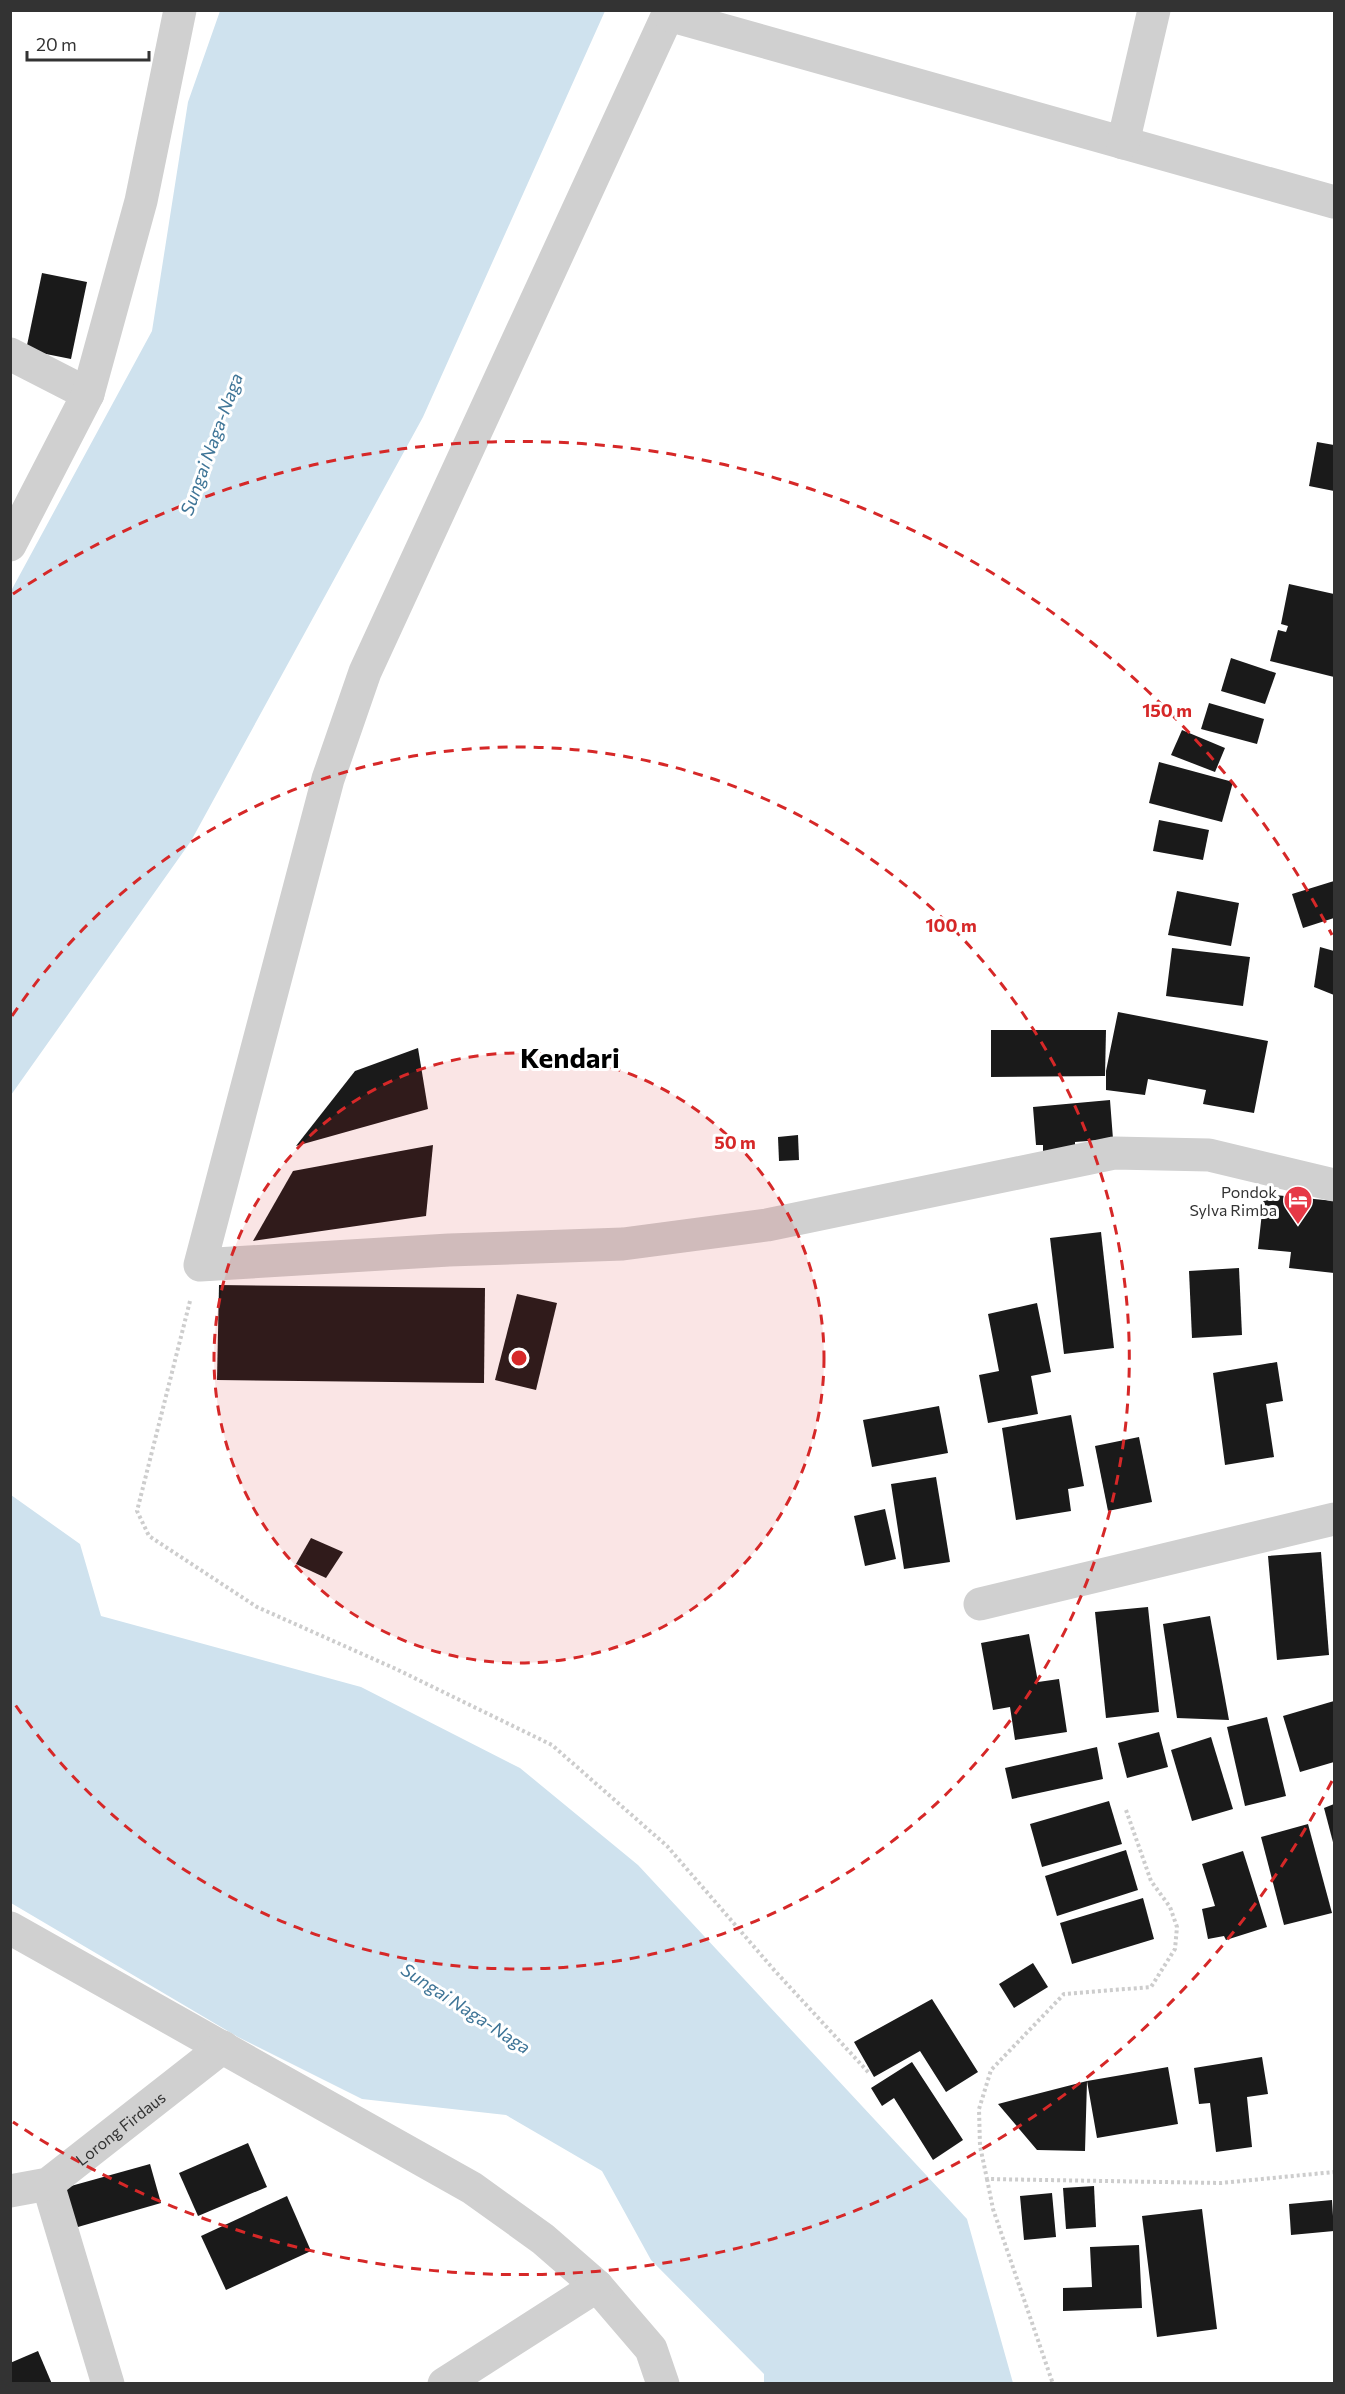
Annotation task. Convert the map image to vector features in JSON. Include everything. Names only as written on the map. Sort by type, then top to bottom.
[{"type":"street","points":[[10,545],[88,394],[141,201],[180,10]]},
{"type":"street","points":[[1123,143],[1154,10]]},
{"type":"street","points":[[1335,202],[669,13],[365,672],[328,779],[200,1265],[449,1250],[623,1244],[766,1225],[1114,1154],[1209,1155],[1335,1185]]},
{"type":"street","points":[[10,354],[88,394]]},
{"type":"street","points":[[980,1604],[1335,1519]]},
{"type":"street","points":[[10,1928],[472,2188],[543,2239],[597,2286],[651,2349],[663,2384]]},
{"type":"street","name":"Lorong Firdaus","points":[[10,2191],[48,2184],[223,2047]]},
{"type":"street","points":[[48,2184],[108,2384]]},
{"type":"street","points":[[444,2384],[597,2286]]},
{"type":"path","points":[[200,1265],[136,1511],[149,1536],[257,1607],[396,1669],[552,1745],[667,1846],[775,1971],[869,2073]]},
{"type":"path","points":[[1053,2384],[993,2209],[980,2146],[979,2109],[991,2070],[1064,1994],[1151,1987],[1174,1949],[1177,1927],[1170,1907],[1151,1881],[1126,1810]]},
{"type":"path","points":[[987,2179],[1221,2183],[1274,2180],[1335,2172]]},
{"type":"water","name":"Sungai Naga-Naga","points":[[220,11],[605,11],[423,417],[191,841],[11,1095],[11,591],[152,331],[188,102]]},
{"type":"water","name":"Sungai Naga-Naga","points":[[11,1495],[80,1544],[101,1616],[361,1687],[520,1768],[638,1865],[967,2219],[1013,2383],[764,2383],[764,2374],[651,2260],[602,2171],[506,2115],[362,2099],[238,2037],[11,1903]]},
{"type":"building","points":[[42,273],[87,282],[71,359],[26,350]]},
{"type":"building","points":[[1317,442],[1334,445],[1334,491],[1309,486]]},
{"type":"building","points":[[1289,584],[1334,594],[1334,677],[1270,661],[1278,630],[1286,632],[1288,626],[1281,624]]},
{"type":"building","points":[[1231,658],[1276,673],[1265,704],[1221,691]]},
{"type":"building","points":[[1209,703],[1264,719],[1257,744],[1201,729]]},
{"type":"building","points":[[1182,730],[1225,748],[1215,772],[1171,755]]},
{"type":"building","points":[[1159,762],[1233,782],[1222,822],[1149,803]]},
{"type":"building","points":[[1159,820],[1209,830],[1203,860],[1153,851]]},
{"type":"building","points":[[1334,881],[1334,918],[1303,928],[1292,894]]},
{"type":"building","points":[[1177,891],[1239,903],[1231,946],[1168,935]]},
{"type":"building","points":[[1320,947],[1334,951],[1334,995],[1314,987]]},
{"type":"building","points":[[1172,948],[1250,957],[1243,1006],[1166,996]]},
{"type":"building","points":[[1118,1012],[1268,1041],[1254,1113],[1203,1104],[1206,1090],[1148,1079],[1145,1095],[1106,1090],[1106,1071]]},
{"type":"building","points":[[991,1030],[1106,1030],[1105,1076],[991,1077]]},
{"type":"building","points":[[418,1048],[428,1109],[296,1146],[355,1071]]},
{"type":"building","points":[[1110,1100],[1113,1139],[1075,1142],[1075,1156],[1043,1155],[1043,1145],[1036,1145],[1033,1107]]},
{"type":"building","points":[[798,1135],[799,1160],[779,1161],[778,1137]]},
{"type":"building","points":[[433,1145],[426,1216],[253,1241],[293,1171]]},
{"type":"building","name":"Pondok Sylva Rimba","points":[[1264,1194],[1334,1201],[1334,1273],[1289,1268],[1291,1252],[1258,1249]]},
{"type":"building","points":[[1101,1232],[1114,1348],[1064,1354],[1050,1238]]},
{"type":"building","points":[[1239,1268],[1242,1335],[1192,1338],[1189,1271]]},
{"type":"building","points":[[219,1285],[485,1288],[484,1383],[217,1380]]},
{"type":"building","points":[[517,1294],[557,1303],[536,1390],[495,1380]]},
{"type":"building","points":[[1037,1303],[1051,1372],[1031,1376],[1038,1414],[988,1423],[979,1375],[999,1371],[988,1314]]},
{"type":"building","points":[[1277,1362],[1283,1401],[1266,1404],[1274,1457],[1225,1465],[1213,1373]]},
{"type":"building","points":[[939,1406],[948,1453],[872,1467],[863,1420]]},
{"type":"building","points":[[1071,1415],[1084,1486],[1068,1489],[1071,1511],[1016,1520],[1002,1428]]},
{"type":"building","points":[[1139,1437],[1152,1502],[1108,1511],[1095,1446]]},
{"type":"building","points":[[936,1477],[950,1562],[904,1569],[891,1484]]},
{"type":"building","points":[[885,1509],[896,1559],[865,1566],[854,1516]]},
{"type":"building","points":[[311,1538],[343,1552],[326,1578],[296,1564]]},
{"type":"building","points":[[1321,1552],[1329,1655],[1277,1660],[1268,1556]]},
{"type":"building","points":[[1148,1607],[1159,1712],[1106,1718],[1095,1612]]},
{"type":"building","points":[[1210,1616],[1229,1720],[1177,1718],[1163,1624]]},
{"type":"building","points":[[1029,1634],[1038,1682],[1059,1679],[1067,1732],[1015,1740],[1010,1707],[993,1710],[981,1643]]},
{"type":"building","points":[[1334,1701],[1334,1762],[1300,1772],[1283,1716]]},
{"type":"building","points":[[1267,1717],[1286,1796],[1245,1806],[1227,1727]]},
{"type":"building","points":[[1159,1732],[1168,1767],[1127,1778],[1118,1743]]},
{"type":"building","points":[[1211,1737],[1233,1809],[1192,1821],[1171,1750]]},
{"type":"building","points":[[1097,1747],[1103,1779],[1012,1799],[1005,1768]]},
{"type":"building","points":[[1109,1801],[1122,1844],[1042,1867],[1030,1824]]},
{"type":"building","points":[[1334,1804],[1334,1846],[1324,1808]]},
{"type":"building","points":[[1308,1824],[1332,1913],[1284,1925],[1261,1837]]},
{"type":"building","points":[[1126,1850],[1138,1890],[1057,1916],[1045,1876]]},
{"type":"building","points":[[1243,1851],[1267,1927],[1226,1940],[1224,1936],[1208,1939],[1202,1909],[1215,1906],[1202,1864]]},
{"type":"building","points":[[1143,1898],[1154,1939],[1072,1964],[1060,1923]]},
{"type":"building","points":[[1033,1963],[1048,1987],[1014,2008],[999,1984]]},
{"type":"building","points":[[932,1999],[978,2072],[946,2092],[920,2051],[874,2077],[854,2042]]},
{"type":"building","points":[[1262,2057],[1268,2094],[1247,2097],[1252,2147],[1216,2152],[1210,2103],[1199,2104],[1194,2068]]},
{"type":"building","points":[[912,2062],[963,2140],[933,2160],[894,2098],[882,2106],[871,2088]]},
{"type":"building","points":[[1168,2067],[1178,2124],[1097,2138],[1087,2081]]},
{"type":"building","points":[[1087,2081],[1085,2151],[1037,2150],[998,2104]]},
{"type":"building","points":[[248,2143],[267,2187],[198,2216],[179,2173]]},
{"type":"building","points":[[150,2164],[161,2203],[64,2231],[53,2191]]},
{"type":"building","points":[[1094,2186],[1096,2227],[1066,2229],[1063,2188]]},
{"type":"building","points":[[1052,2193],[1056,2237],[1024,2240],[1020,2196]]},
{"type":"building","points":[[287,2196],[311,2251],[226,2290],[201,2236]]},
{"type":"building","points":[[1332,2200],[1334,2231],[1291,2235],[1289,2204]]},
{"type":"building","points":[[1202,2209],[1217,2329],[1157,2337],[1142,2216]]},
{"type":"building","points":[[1139,2245],[1142,2308],[1063,2311],[1063,2288],[1092,2287],[1090,2247]]},
{"type":"building","points":[[38,2351],[52,2384],[10,2384],[10,2363]]},
{"type":"place","name":"Pondok Sylva Rimba","points":[[1298,1226]]},
{"type":"district","name":"Kendari","points":[[570,1057]]}]
